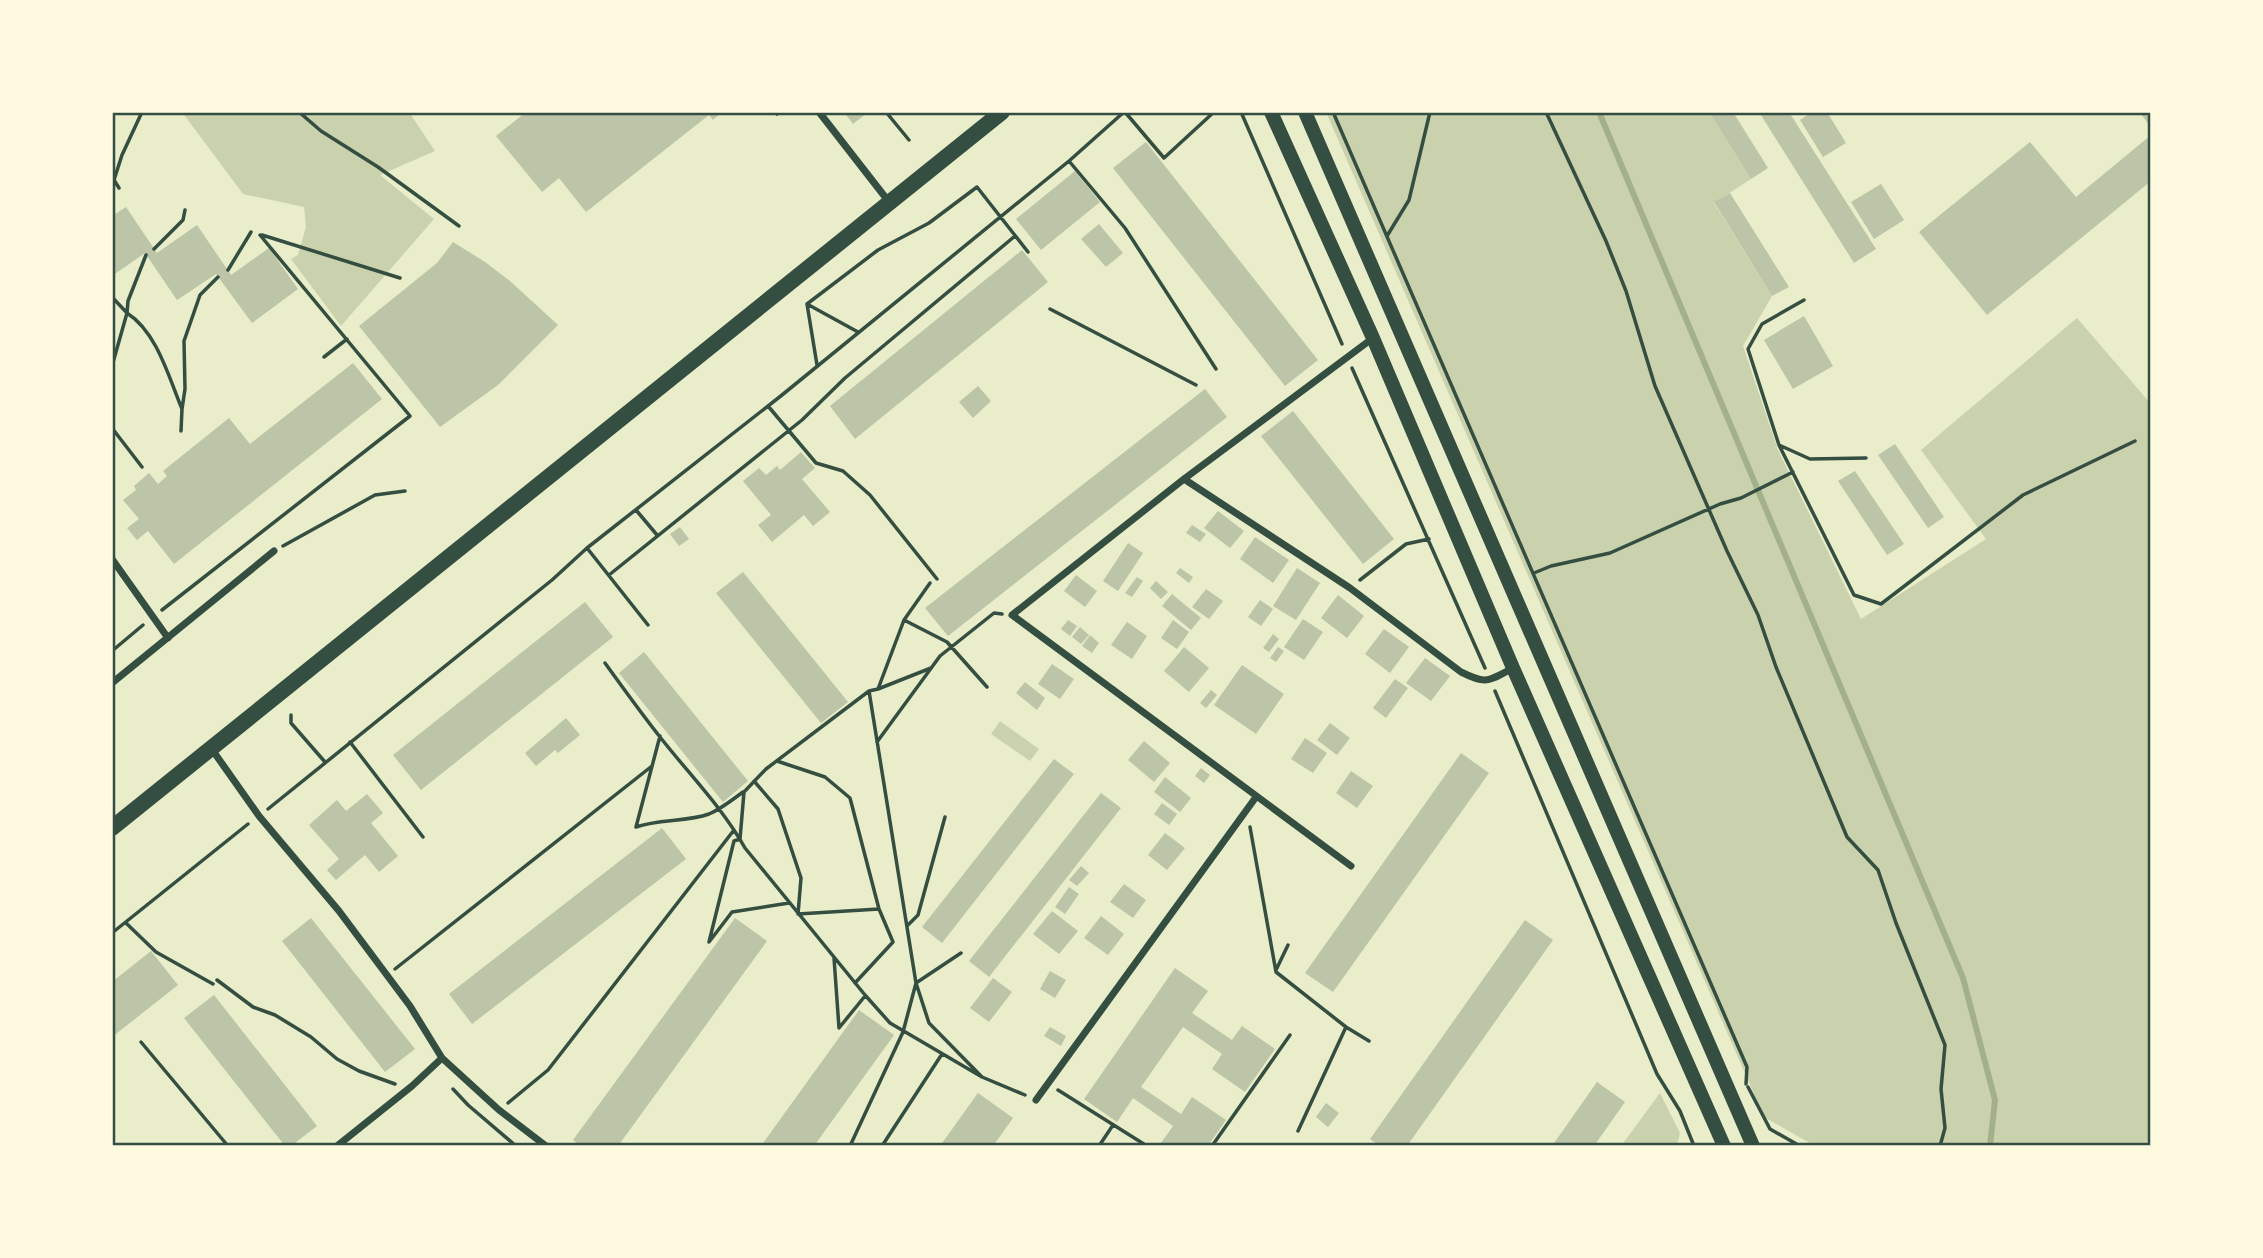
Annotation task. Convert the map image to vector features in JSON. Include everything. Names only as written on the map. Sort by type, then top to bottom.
[{"type":"highway","points":[[112,828],[1002,112]]},
{"type":"main road","points":[[1271,112],[1373,338],[1513,668],[1724,1146]]},
{"type":"main road","points":[[1305,112],[1748,1144]]},
{"type":"street","points":[[819,112],[890,202]]},
{"type":"street","points":[[1351,866],[1012,615],[1184,479],[1373,338]]},
{"type":"street","points":[[1184,479],[1350,588],[1461,672],[1478,681],[1490,680],[1513,668]]},
{"type":"street","points":[[112,683],[274,551]]},
{"type":"street","points":[[112,559],[168,638]]},
{"type":"street","points":[[211,748],[259,816],[339,911],[411,1006],[442,1058],[499,1110],[546,1146]]},
{"type":"street","points":[[1036,1100],[1256,797]]},
{"type":"street","points":[[337,1146],[412,1086],[442,1058]]},
{"type":"path","points":[[119,188],[114,180],[122,155],[142,112]]},
{"type":"path","points":[[299,112],[321,131],[378,167],[459,226]]},
{"type":"path","points":[[886,112],[909,140]]},
{"type":"path","points":[[112,933],[541,588],[587,548],[818,365],[1069,161],[1125,112],[1164,158],[1214,112]]},
{"type":"path","points":[[1241,112],[1490,680],[1657,1074],[1680,1111],[1694,1146]]},
{"type":"path","points":[[1334,112],[1747,1068],[1746,1084]]},
{"type":"path","points":[[1387,236],[1409,200],[1430,112]]},
{"type":"path","points":[[1546,112],[1621,279],[1655,386],[1708,509],[1758,615],[1776,667],[1847,837],[1878,870],[1891,911],[1945,1045],[1941,1089],[1945,1128],[1940,1146]]},
{"type":"path","points":[[1069,161],[1125,228],[1216,369]]},
{"type":"path","points":[[807,304],[878,250],[929,223],[977,187],[1028,252]]},
{"type":"path","points":[[155,250],[183,220],[185,210]]},
{"type":"path","points":[[228,270],[251,232]]},
{"type":"path","points":[[112,651],[410,416],[260,235],[400,278]]},
{"type":"path","points":[[608,575],[789,430],[845,379],[1015,236]]},
{"type":"path","points":[[112,366],[138,272],[146,255]]},
{"type":"path","points":[[181,431],[185,389],[184,341],[200,295],[218,276]]},
{"type":"path","points":[[112,297],[138,320],[158,351],[182,410]]},
{"type":"path","points":[[1804,300],[1762,324],[1748,349],[1779,445],[1854,595],[1881,604],[2023,495],[2135,441]]},
{"type":"path","points":[[807,304],[858,332]]},
{"type":"path","points":[[807,304],[818,365]]},
{"type":"path","points":[[1050,309],[1196,385]]},
{"type":"path","points":[[324,357],[347,339]]},
{"type":"path","points":[[768,405],[816,463],[843,471],[870,495],[937,579]]},
{"type":"path","points":[[112,428],[142,467]]},
{"type":"path","points":[[1779,445],[1810,459],[1866,458]]},
{"type":"path","points":[[1534,573],[1551,566],[1610,553],[1708,509],[1741,498],[1793,471]]},
{"type":"path","points":[[274,551],[375,495],[405,491]]},
{"type":"path","points":[[636,510],[657,536]]},
{"type":"path","points":[[1350,588],[1406,544],[1429,540]]},
{"type":"path","points":[[587,548],[648,625]]},
{"type":"path","points":[[878,689],[904,620],[930,583]]},
{"type":"path","points":[[877,742],[940,656],[994,613],[1012,615]]},
{"type":"path","points":[[904,620],[947,642],[987,687]]},
{"type":"path","points":[[605,663],[789,903],[890,1023],[982,1077],[1036,1100]]},
{"type":"path","points":[[660,736],[636,827],[653,821],[706,815],[719,809],[744,792],[776,761],[869,691],[931,668]]},
{"type":"path","points":[[869,691],[916,983],[929,1023],[982,1077]]},
{"type":"path","points":[[291,715],[291,723],[325,762]]},
{"type":"path","points":[[349,742],[424,837]]},
{"type":"path","points":[[776,761],[825,777],[850,798],[879,909],[893,942],[855,983]]},
{"type":"path","points":[[387,975],[652,766]]},
{"type":"path","points":[[754,781],[778,808],[801,878],[798,914]]},
{"type":"path","points":[[740,839],[744,792]]},
{"type":"path","points":[[1247,809],[1276,972],[1346,1027],[1369,1041]]},
{"type":"path","points":[[907,927],[918,915],[945,817]]},
{"type":"path","points":[[499,1110],[548,1070],[734,830]]},
{"type":"path","points":[[740,839],[734,841],[709,942],[732,912],[789,903]]},
{"type":"path","points":[[798,914],[879,909]]},
{"type":"path","points":[[126,922],[156,952],[213,984]]},
{"type":"path","points":[[1276,972],[1288,945]]},
{"type":"path","points":[[850,1146],[903,1032],[916,983],[961,954]]},
{"type":"path","points":[[833,956],[839,1028],[865,995]]},
{"type":"path","points":[[217,980],[253,1007],[275,1014],[348,1065],[397,1085],[412,1086]]},
{"type":"path","points":[[1298,1131],[1346,1027]]},
{"type":"path","points":[[1212,1146],[1290,1035]]},
{"type":"path","points":[[141,1042],[228,1146]]},
{"type":"path","points":[[882,1146],[942,1054]]},
{"type":"path","points":[[433,1066],[468,1105],[516,1146]]},
{"type":"path","points":[[1048,1084],[1147,1146]]},
{"type":"path","points":[[1099,1146],[1113,1125]]},
{"type":"green space","points":[[182,112],[409,112],[435,151],[380,175],[434,219],[341,326],[291,259],[298,255],[306,227],[304,207],[243,194]]},
{"type":"green space","points":[[1326,112],[1709,112],[1751,179],[1714,203],[1772,296],[1743,346],[1778,450],[1861,619],[1986,539],[1921,450],[2077,318],[2151,404],[2151,1146],[1815,1146],[1764,1117]]},
{"type":"green space","points":[[1000,721],[1039,749],[1030,761],[991,734]]},
{"type":"green space","points":[[1660,1093],[1680,1133],[1677,1146],[1621,1146]]},
{"type":"building","points":[[526,112],[722,112],[713,120],[709,115],[586,212],[559,178],[542,192],[496,136]]},
{"type":"building","points":[[844,112],[868,112],[853,124]]},
{"type":"building","points":[[1709,112],[1733,112],[1768,168],[1751,179]]},
{"type":"building","points":[[1759,112],[1789,112],[1876,249],[1854,263]]},
{"type":"building","points":[[1812,112],[1827,112],[1846,143],[1823,157],[1800,120]]},
{"type":"building","points":[[2139,112],[2151,112],[2151,127]]},
{"type":"building","points":[[2151,135],[2151,181],[1987,315],[1919,232],[2030,142],[2076,197]]},
{"type":"building","points":[[1146,142],[1318,360],[1285,386],[1113,168]]},
{"type":"building","points":[[1075,171],[1100,202],[1041,250],[1016,219]]},
{"type":"building","points":[[1881,184],[1904,220],[1874,239],[1851,202]]},
{"type":"building","points":[[1730,193],[1789,287],[1772,296],[1714,202]]},
{"type":"building","points":[[126,207],[157,253],[197,225],[231,275],[269,248],[298,289],[252,323],[216,274],[177,300],[145,253],[112,276],[112,216]]},
{"type":"building","points":[[1099,224],[1123,253],[1106,267],[1081,239]]},
{"type":"building","points":[[453,242],[510,281],[558,325],[498,385],[440,427],[359,326],[437,263]]},
{"type":"building","points":[[1022,250],[1048,282],[855,439],[830,406]]},
{"type":"building","points":[[1804,316],[1833,366],[1793,389],[1764,340]]},
{"type":"building","points":[[353,363],[382,399],[174,564],[148,531],[137,540],[127,528],[139,519],[123,500],[136,490],[134,486],[149,473],[158,484],[167,476],[163,471],[229,418],[250,444]]},
{"type":"building","points":[[978,386],[991,401],[973,418],[959,402]]},
{"type":"building","points":[[1205,389],[1227,417],[948,636],[925,608]]},
{"type":"building","points":[[1293,411],[1394,539],[1363,564],[1261,436]]},
{"type":"building","points":[[1895,444],[1944,517],[1928,528],[1878,455]]},
{"type":"building","points":[[801,452],[815,468],[802,479],[830,512],[813,526],[804,515],[772,542],[758,525],[771,515],[743,481],[759,468],[766,475],[777,466],[780,470]]},
{"type":"building","points":[[1855,471],[1904,544],[1887,555],[1838,481]]},
{"type":"building","points":[[1218,511],[1244,531],[1230,548],[1204,528]]},
{"type":"building","points":[[1192,525],[1206,534],[1200,542],[1186,533]]},
{"type":"building","points":[[680,527],[689,539],[679,546],[670,534]]},
{"type":"building","points":[[1255,537],[1289,560],[1273,583],[1240,559]]},
{"type":"building","points":[[1128,543],[1143,553],[1118,591],[1103,581]]},
{"type":"building","points":[[1180,568],[1193,577],[1189,583],[1176,573]]},
{"type":"building","points":[[1297,568],[1320,583],[1296,620],[1273,606]]},
{"type":"building","points":[[743,572],[848,702],[821,723],[716,593]]},
{"type":"building","points":[[1076,575],[1097,591],[1085,607],[1064,591]]},
{"type":"building","points":[[1137,577],[1143,581],[1132,597],[1125,593]]},
{"type":"building","points":[[1156,581],[1168,592],[1161,599],[1150,588]]},
{"type":"building","points":[[1206,589],[1223,601],[1209,619],[1192,607]]},
{"type":"building","points":[[1172,594],[1201,618],[1191,630],[1162,606]]},
{"type":"building","points":[[1338,595],[1364,616],[1347,638],[1321,618]]},
{"type":"building","points":[[1260,600],[1273,609],[1261,626],[1248,617]]},
{"type":"building","points":[[585,602],[613,637],[421,790],[393,755]]},
{"type":"building","points":[[1303,619],[1323,632],[1304,660],[1284,647]]},
{"type":"building","points":[[1068,620],[1077,626],[1070,636],[1061,629]]},
{"type":"building","points":[[1173,620],[1189,632],[1177,649],[1161,638]]},
{"type":"building","points":[[1127,622],[1147,636],[1132,659],[1111,645]]},
{"type":"building","points":[[1080,627],[1089,635],[1081,644],[1072,637]]},
{"type":"building","points":[[1384,629],[1409,647],[1390,673],[1365,654]]},
{"type":"building","points":[[1273,634],[1279,639],[1269,652],[1263,648]]},
{"type":"building","points":[[1090,635],[1099,643],[1092,653],[1082,646]]},
{"type":"building","points":[[1184,647],[1209,668],[1189,692],[1164,671]]},
{"type":"building","points":[[1278,647],[1284,651],[1276,662],[1270,658]]},
{"type":"building","points":[[644,652],[748,781],[723,802],[619,673]]},
{"type":"building","points":[[1425,658],[1450,676],[1431,701],[1406,683]]},
{"type":"building","points":[[1052,664],[1074,679],[1060,699],[1038,684]]},
{"type":"building","points":[[1242,665],[1284,694],[1256,734],[1214,705]]},
{"type":"building","points":[[1395,679],[1408,688],[1386,718],[1373,708]]},
{"type":"building","points":[[1025,682],[1045,698],[1037,710],[1016,693]]},
{"type":"building","points":[[1211,690],[1217,695],[1206,708],[1200,703]]},
{"type":"building","points":[[566,718],[580,735],[558,753],[555,750],[536,766],[525,753]]},
{"type":"building","points":[[1330,723],[1350,738],[1337,755],[1317,740]]},
{"type":"building","points":[[1305,738],[1327,753],[1313,773],[1291,759]]},
{"type":"building","points":[[1144,741],[1170,763],[1154,782],[1128,760]]},
{"type":"building","points":[[1461,753],[1489,773],[1333,992],[1305,973]]},
{"type":"building","points":[[1054,759],[1074,774],[942,943],[922,927]]},
{"type":"building","points":[[1201,768],[1210,775],[1204,783],[1195,776]]},
{"type":"building","points":[[1351,771],[1373,786],[1357,808],[1336,793]]},
{"type":"building","points":[[1165,777],[1191,798],[1180,812],[1154,792]]},
{"type":"building","points":[[1101,793],[1121,808],[989,977],[969,961]]},
{"type":"building","points":[[367,794],[383,813],[371,823],[398,856],[379,872],[365,855],[336,880],[327,870],[339,859],[309,825],[337,800],[346,811]]},
{"type":"building","points":[[1162,803],[1177,814],[1169,825],[1154,814]]},
{"type":"building","points":[[662,828],[686,859],[472,1024],[449,994]]},
{"type":"building","points":[[1165,833],[1185,848],[1167,870],[1148,855]]},
{"type":"building","points":[[1081,866],[1089,873],[1077,886],[1069,880]]},
{"type":"building","points":[[1124,884],[1146,900],[1133,918],[1110,902]]},
{"type":"building","points":[[1069,887],[1079,894],[1065,914],[1055,907]]},
{"type":"building","points":[[1052,911],[1078,931],[1059,954],[1033,934]]},
{"type":"building","points":[[1101,916],[1124,934],[1108,955],[1084,938]]},
{"type":"building","points":[[311,918],[415,1049],[385,1072],[282,941]]},
{"type":"building","points":[[735,918],[767,941],[618,1146],[581,1146],[573,1140]]},
{"type":"building","points":[[1525,920],[1553,940],[1407,1146],[1380,1146],[1370,1139]]},
{"type":"building","points":[[151,951],[178,985],[112,1037],[112,982]]},
{"type":"building","points":[[1175,968],[1208,991],[1192,1013],[1232,1040],[1242,1026],[1275,1049],[1245,1092],[1212,1069],[1222,1054],[1183,1027],[1141,1087],[1181,1114],[1192,1097],[1226,1120],[1208,1146],[1165,1146],[1161,1143],[1173,1126],[1133,1098],[1117,1122],[1084,1099]]},
{"type":"building","points":[[1050,971],[1066,980],[1055,998],[1040,989]]},
{"type":"building","points":[[993,978],[1012,992],[989,1022],[970,1008]]},
{"type":"building","points":[[214,995],[317,1126],[291,1146],[285,1146],[184,1018]]},
{"type":"building","points":[[859,1010],[894,1035],[814,1146],[761,1146]]},
{"type":"building","points":[[1050,1027],[1066,1036],[1061,1046],[1044,1036]]},
{"type":"building","points":[[1597,1082],[1625,1102],[1594,1146],[1552,1146]]},
{"type":"building","points":[[978,1093],[1013,1118],[993,1146],[940,1146]]},
{"type":"building","points":[[1326,1103],[1339,1113],[1328,1127],[1316,1117]]},
{"type":"waterway","points":[[1599,112],[1963,978],[1995,1100],[1990,1146]]}]
